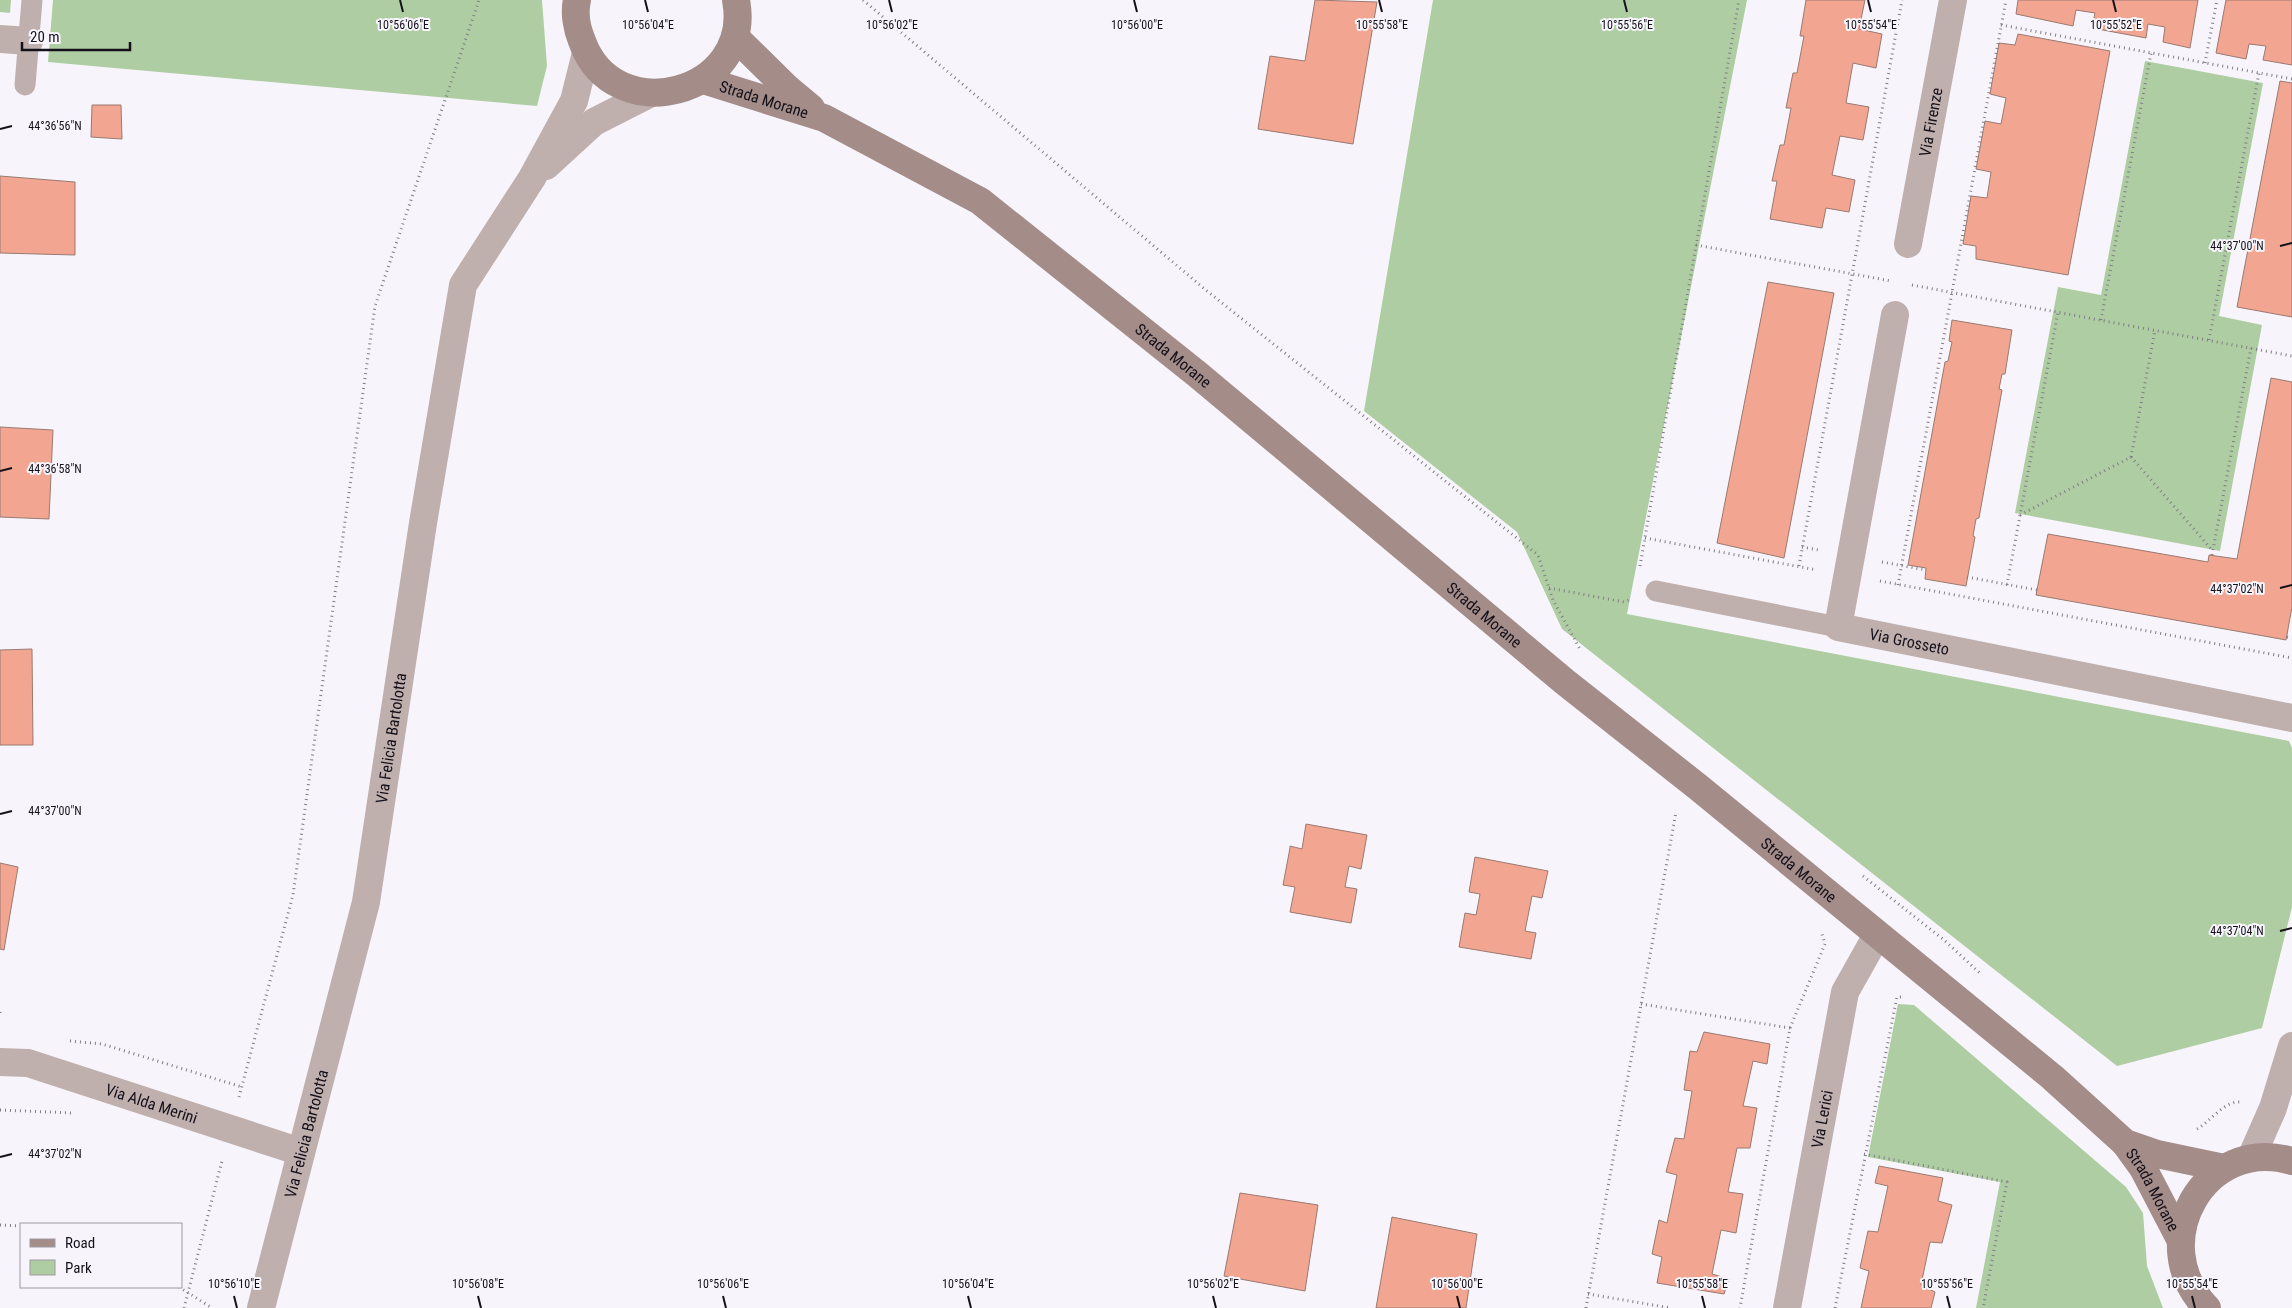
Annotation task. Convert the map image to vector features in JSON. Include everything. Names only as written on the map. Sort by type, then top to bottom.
[{"type":"street","points":[[577,0],[577,29],[586,53],[602,73],[624,87],[649,94],[677,92],[703,80],[723,61],[735,37],[738,12],[736,0]]},
{"type":"street","name":"Via Firenze","points":[[1908,244],[1953,0]]},
{"type":"street","name":"Strada Morane","points":[[735,37],[787,88],[824,118]]},
{"type":"street","points":[[0,39],[28,40]]},
{"type":"street","name":"Via Felicia Bartolotta","points":[[261,1308],[366,902],[423,523],[463,285],[532,178],[574,101],[586,53]]},
{"type":"street","name":"Strada Morane","points":[[703,80],[824,118],[980,201],[1197,374],[1565,682],[2052,1077],[2125,1143],[2143,1168],[2180,1239]]},
{"type":"street","name":"Via Felicia Bartolotta","points":[[532,178],[594,122],[649,94]]},
{"type":"street","points":[[1838,627],[1895,315]]},
{"type":"street","name":"Via Grosseto","points":[[1838,627],[2292,718]]},
{"type":"street","name":"Via Lerici","points":[[1787,1308],[1845,992],[1877,935]]},
{"type":"street","points":[[2251,1158],[2273,1108],[2292,1046]]},
{"type":"street","name":"Via Alda Merini","points":[[0,1062],[28,1063],[301,1152]]},
{"type":"street","name":"Strada Morane","points":[[2125,1143],[2157,1154],[2224,1168]]},
{"type":"street","points":[[2207,1308],[2195,1295],[2182,1268],[2180,1239],[2186,1210],[2202,1186],[2224,1168],[2251,1158],[2280,1158],[2292,1161]]},
{"type":"lane","points":[[25,85],[32,0]]},
{"type":"lane","points":[[1656,591],[1838,627]]},
{"type":"path","points":[[184,1308],[293,895],[376,306],[479,0]]},
{"type":"path","points":[[863,0],[1207,292],[1538,555],[1553,600],[1583,654]]},
{"type":"path","points":[[1639,572],[1739,0]]},
{"type":"path","points":[[1798,566],[1902,0]]},
{"type":"path","points":[[1898,585],[2006,0]]},
{"type":"path","points":[[2205,63],[2217,0]]},
{"type":"path","points":[[2001,25],[2292,79]]},
{"type":"path","points":[[2101,320],[2151,53]]},
{"type":"path","points":[[2209,340],[2259,73]]},
{"type":"path","points":[[1696,245],[1897,282]]},
{"type":"path","points":[[1906,284],[2292,356]]},
{"type":"path","points":[[2007,585],[2058,312]]},
{"type":"path","points":[[2131,457],[2155,330]]},
{"type":"path","points":[[2131,457],[2213,553],[2251,348]]},
{"type":"path","points":[[2020,515],[2131,457]]},
{"type":"path","points":[[1645,538],[2292,658]]},
{"type":"path","points":[[1967,577],[2037,590]]},
{"type":"path","points":[[1549,588],[1624,602],[1656,591]]},
{"type":"path","points":[[2286,636],[2292,638]]},
{"type":"path","points":[[1586,1308],[1682,775]]},
{"type":"path","points":[[1859,874],[1944,940],[1987,979]]},
{"type":"path","points":[[1835,1308],[1896,996],[1906,998]]},
{"type":"path","points":[[1641,1004],[1790,1028],[1740,1308]]},
{"type":"path","points":[[65,1040],[102,1044],[242,1086]]},
{"type":"path","points":[[2193,1131],[2208,1123],[2225,1107],[2236,1102],[2273,1108]]},
{"type":"path","points":[[1864,1154],[2007,1182],[1983,1308]]},
{"type":"path","points":[[0,1225],[20,1226]]},
{"type":"path","points":[[181,1288],[212,1308]]},
{"type":"path","points":[[1588,1294],[1671,1308]]},
{"type":"green space","points":[[0,0],[11,0],[10,13],[0,12]]},
{"type":"green space","points":[[53,0],[542,0],[547,66],[537,106],[48,62]]},
{"type":"green space","points":[[1433,0],[1747,0],[1627,614],[2289,741],[2292,748],[2292,907],[2262,1028],[2117,1066],[1562,629],[1517,532],[1364,411]]},
{"type":"green space","points":[[2145,61],[2263,83],[2219,316],[2262,325],[2220,551],[2015,513],[2058,287],[2101,295]]},
{"type":"green space","points":[[1898,1004],[1914,1005],[2126,1187],[2143,1213],[2147,1266],[2163,1308],[1976,1308],[2000,1182],[1868,1157]]},
{"type":"building","points":[[1315,0],[1377,2],[1353,144],[1258,129],[1270,56],[1305,61]]},
{"type":"building","points":[[1806,0],[1865,0],[1859,29],[1882,34],[1876,68],[1853,63],[1846,103],[1869,107],[1863,140],[1840,136],[1832,175],[1855,180],[1849,212],[1826,208],[1822,228],[1770,219],[1777,181],[1772,181],[1780,145],[1784,145],[1791,108],[1786,108],[1793,73],[1797,73],[1804,36],[1800,36]]},
{"type":"building","points":[[2018,0],[2198,0],[2190,48],[2163,42],[2165,27],[2148,24],[2146,38],[2092,28],[2095,13],[2076,10],[2073,26],[2016,14]]},
{"type":"building","points":[[2226,0],[2292,0],[2292,65],[2263,60],[2266,46],[2249,44],[2246,59],[2216,53]]},
{"type":"building","points":[[2018,34],[2110,51],[2068,275],[1976,259],[1976,246],[1963,244],[1971,196],[1987,198],[1991,172],[1976,169],[1985,121],[2001,124],[2006,98],[1990,94],[1999,43],[2015,45]]},
{"type":"building","points":[[2280,81],[2292,83],[2292,317],[2237,307]]},
{"type":"building","points":[[92,105],[121,105],[122,139],[91,137]]},
{"type":"building","points":[[0,176],[75,182],[75,255],[0,253]]},
{"type":"building","points":[[1768,282],[1834,293],[1784,558],[1717,543]]},
{"type":"building","points":[[1952,320],[2012,330],[2005,374],[2002,374],[1999,389],[2002,390],[1979,518],[1976,519],[1973,536],[1975,537],[1966,586],[1925,579],[1926,568],[1908,565],[1945,362],[1948,361],[1952,342],[1949,341]]},
{"type":"building","points":[[2271,378],[2292,382],[2292,607],[2286,640],[2036,595],[2048,534],[2208,562],[2209,555],[2237,559]]},
{"type":"building","points":[[0,427],[53,430],[49,519],[0,517]]},
{"type":"building","points":[[32,649],[33,745],[0,745],[0,650]]},
{"type":"building","points":[[1306,824],[1367,835],[1361,869],[1349,866],[1345,887],[1357,889],[1351,923],[1290,912],[1295,887],[1283,885],[1290,846],[1302,849]]},
{"type":"building","points":[[1475,857],[1548,871],[1542,898],[1532,896],[1525,931],[1536,933],[1531,959],[1459,947],[1465,913],[1476,915],[1480,894],[1469,892]]},
{"type":"building","points":[[0,863],[18,867],[4,950],[0,949]]},
{"type":"building","points":[[1704,1032],[1770,1044],[1767,1064],[1753,1061],[1743,1106],[1757,1108],[1750,1148],[1737,1148],[1728,1192],[1743,1194],[1736,1233],[1721,1230],[1712,1274],[1729,1279],[1724,1294],[1657,1283],[1662,1257],[1652,1254],[1659,1220],[1667,1223],[1677,1175],[1666,1172],[1675,1138],[1684,1139],[1692,1091],[1684,1090],[1690,1051],[1697,1052]]},
{"type":"building","points":[[1879,1166],[1943,1178],[1938,1201],[1952,1205],[1942,1243],[1930,1242],[1921,1285],[1935,1292],[1931,1308],[1861,1308],[1869,1271],[1860,1268],[1868,1231],[1878,1232],[1888,1186],[1875,1183]]},
{"type":"building","points":[[1240,1193],[1318,1205],[1305,1291],[1224,1276]]},
{"type":"building","points":[[1392,1217],[1477,1234],[1466,1308],[1376,1308]]}]
